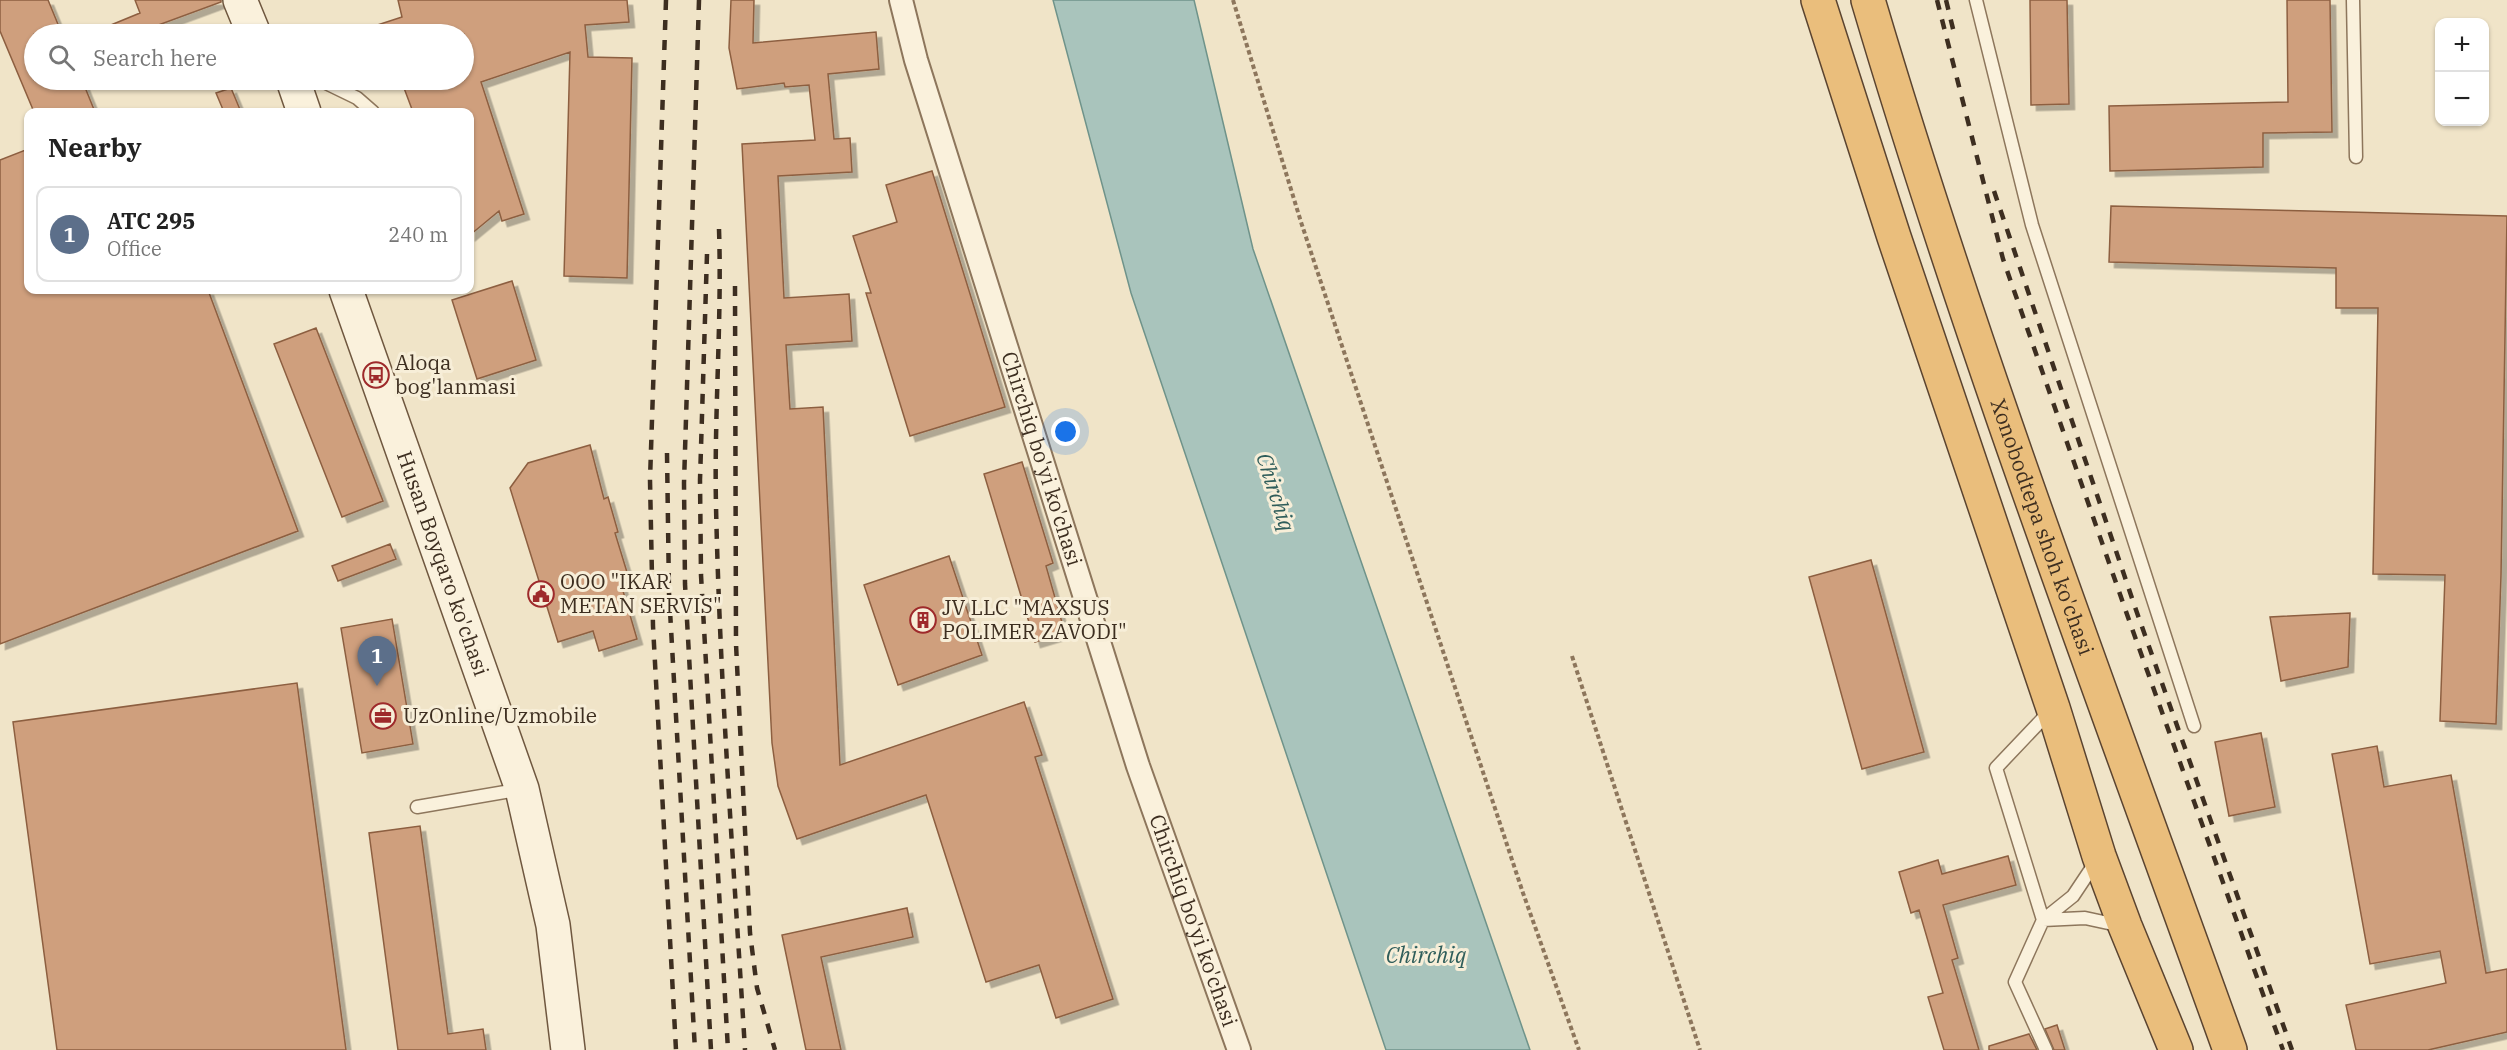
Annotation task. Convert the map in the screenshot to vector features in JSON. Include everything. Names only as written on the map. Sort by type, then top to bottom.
[{"type":"highway","points":[[1818,0],[1894,237],[2053,708],[2099,856],[2176,1050]]},
{"type":"highway","name":"Xonobodtepa shoh ko'chasi","points":[[1868,0],[1892,81],[1978,344],[2230,1050]]},
{"type":"main road","points":[[240,0],[250,24]]},
{"type":"main road","points":[[261,0],[271,24]]},
{"type":"main road","points":[[276,90],[282,108]]},
{"type":"main road","points":[[296,90],[303,108]]},
{"type":"main road","name":"Husan Boyqaro ko'chasi","points":[[348,294],[533,786],[568,1050]]},
{"type":"main road","name":"Husan Boyqaro ko'chasi","points":[[368,294],[533,786],[572,924],[588,1050]]},
{"type":"street","name":"Chirchiq bo'yi ko'chasi","points":[[901,0],[916,60],[1138,766],[1239,1050]]},
{"type":"lane","points":[[1976,0],[2032,225],[2194,726]]},
{"type":"lane","points":[[2353,0],[2356,157]]},
{"type":"lane","points":[[341,90],[357,98],[368,108]]},
{"type":"lane","points":[[2043,920],[1996,768],[2053,708]]},
{"type":"lane","points":[[417,807],[533,786]]},
{"type":"lane","points":[[2046,1050],[2014,982],[2043,920],[2073,896],[2099,856]]},
{"type":"lane","points":[[2043,920],[2085,918],[2125,926]]},
{"type":"path","points":[[1233,0],[1301,222],[1523,893],[1579,1050]]},
{"type":"path","points":[[1572,656],[1700,1050]]},
{"type":"water","name":"Chirchiq","points":[[1053,0],[1194,0],[1253,249],[1530,1050],[1386,1050],[1131,293]]},
{"type":"building","points":[[0,0],[48,0],[58,24],[24,24],[24,88],[0,31]]},
{"type":"building","points":[[135,0],[221,0],[221,2],[161,24],[113,24],[140,13]]},
{"type":"building","points":[[398,0],[627,0],[629,22],[585,25],[588,57],[632,58],[627,278],[564,276],[570,52],[481,82],[524,214],[502,221],[499,211],[474,232],[474,108],[412,108],[405,90],[474,90],[474,24],[380,24],[402,17]]},
{"type":"building","points":[[731,0],[754,0],[753,43],[876,32],[879,69],[828,74],[834,139],[850,138],[852,172],[778,176],[784,298],[849,294],[852,341],[786,345],[790,409],[823,407],[840,765],[1024,702],[1042,755],[1035,757],[1113,999],[1056,1018],[1039,965],[986,982],[926,795],[797,839],[778,786],[772,743],[742,144],[815,140],[809,85],[785,87],[784,83],[737,89],[729,48]]},
{"type":"building","points":[[2030,0],[2067,0],[2069,104],[2031,105]]},
{"type":"building","points":[[2287,0],[2330,0],[2332,132],[2263,133],[2263,167],[2110,171],[2109,106],[2288,102]]},
{"type":"building","points":[[25,90],[86,90],[93,108],[32,108]]},
{"type":"building","points":[[232,90],[239,108],[222,108],[216,93]]},
{"type":"building","points":[[24,151],[24,294],[209,294],[298,531],[0,644],[0,160]]},
{"type":"building","points":[[932,171],[1005,407],[910,436],[866,293],[871,293],[853,236],[897,222],[886,185]]},
{"type":"building","points":[[2111,206],[2507,216],[2496,724],[2440,721],[2445,575],[2373,574],[2378,308],[2336,308],[2336,268],[2109,262]]},
{"type":"building","points":[[512,281],[536,360],[477,379],[452,300]]},
{"type":"building","points":[[316,328],[383,501],[342,517],[274,344]]},
{"type":"building","points":[[590,445],[604,499],[608,497],[618,532],[615,533],[630,582],[621,584],[637,639],[599,651],[593,631],[558,642],[510,488],[528,463]]},
{"type":"building","points":[[1022,462],[1053,563],[1046,566],[1065,633],[1035,642],[984,474]]},
{"type":"building","points":[[390,544],[396,559],[338,581],[332,566]]},
{"type":"building","name":"JV LLC \"MAXSUS POLIMER ZAVODI\"","points":[[949,556],[982,655],[898,685],[864,585]]},
{"type":"building","points":[[1871,560],[1924,752],[1862,769],[1809,577]]},
{"type":"building","points":[[2350,613],[2348,667],[2281,681],[2270,617]]},
{"type":"building","points":[[392,619],[413,744],[362,753],[341,628]]},
{"type":"building","points":[[297,683],[346,1050],[57,1050],[13,722]]},
{"type":"building","points":[[2261,733],[2275,807],[2229,816],[2215,742]]},
{"type":"building","points":[[2377,746],[2384,787],[2451,775],[2486,973],[2507,969],[2507,1032],[2428,1050],[2356,1050],[2346,1005],[2446,983],[2440,951],[2370,964],[2332,754]]},
{"type":"building","points":[[420,826],[448,1034],[483,1029],[486,1050],[398,1050],[369,833]]},
{"type":"building","points":[[2008,856],[2016,885],[1943,905],[1958,958],[1952,960],[1979,1050],[1944,1050],[1928,997],[1943,993],[1919,910],[1911,913],[1899,872],[1938,860],[1942,874]]},
{"type":"building","points":[[907,908],[913,937],[821,957],[841,1050],[806,1050],[782,935]]},
{"type":"building","points":[[2057,1025],[2065,1050],[2054,1050],[2045,1029]]},
{"type":"building","points":[[2029,1034],[2037,1050],[1989,1050],[1989,1046]]},
{"type":"railway","points":[[666,0],[650,480],[653,626],[676,1050]]},
{"type":"railway","points":[[699,0],[684,483],[685,584],[711,1050]]},
{"type":"railway","points":[[1937,0],[2003,259],[2283,1050]]},
{"type":"railway","points":[[1946,0],[1955,37]]},
{"type":"railway","points":[[1994,191],[2135,607],[2292,1050]]},
{"type":"railway","points":[[719,229],[720,298],[716,471],[718,574],[745,1050]]},
{"type":"railway","points":[[707,254],[700,480],[701,575],[728,1050]]},
{"type":"railway","points":[[735,286],[736,644],[750,933],[757,988],[775,1050]]},
{"type":"railway","points":[[667,453],[669,593],[695,1050]]},
{"type":"place","name":"Aloqa bog'lanmasi","points":[[376,375]]},
{"type":"place","name":"OOO \"IKAR METAN SERVIS\"","points":[[541,594]]},
{"type":"place","name":"JV LLC \"MAXSUS POLIMER ZAVODI\"","points":[[923,620]]},
{"type":"place","name":"ATC 295","points":[[377,686]]},
{"type":"place","name":"UzOnline/Uzmobile","points":[[383,716]]}]
